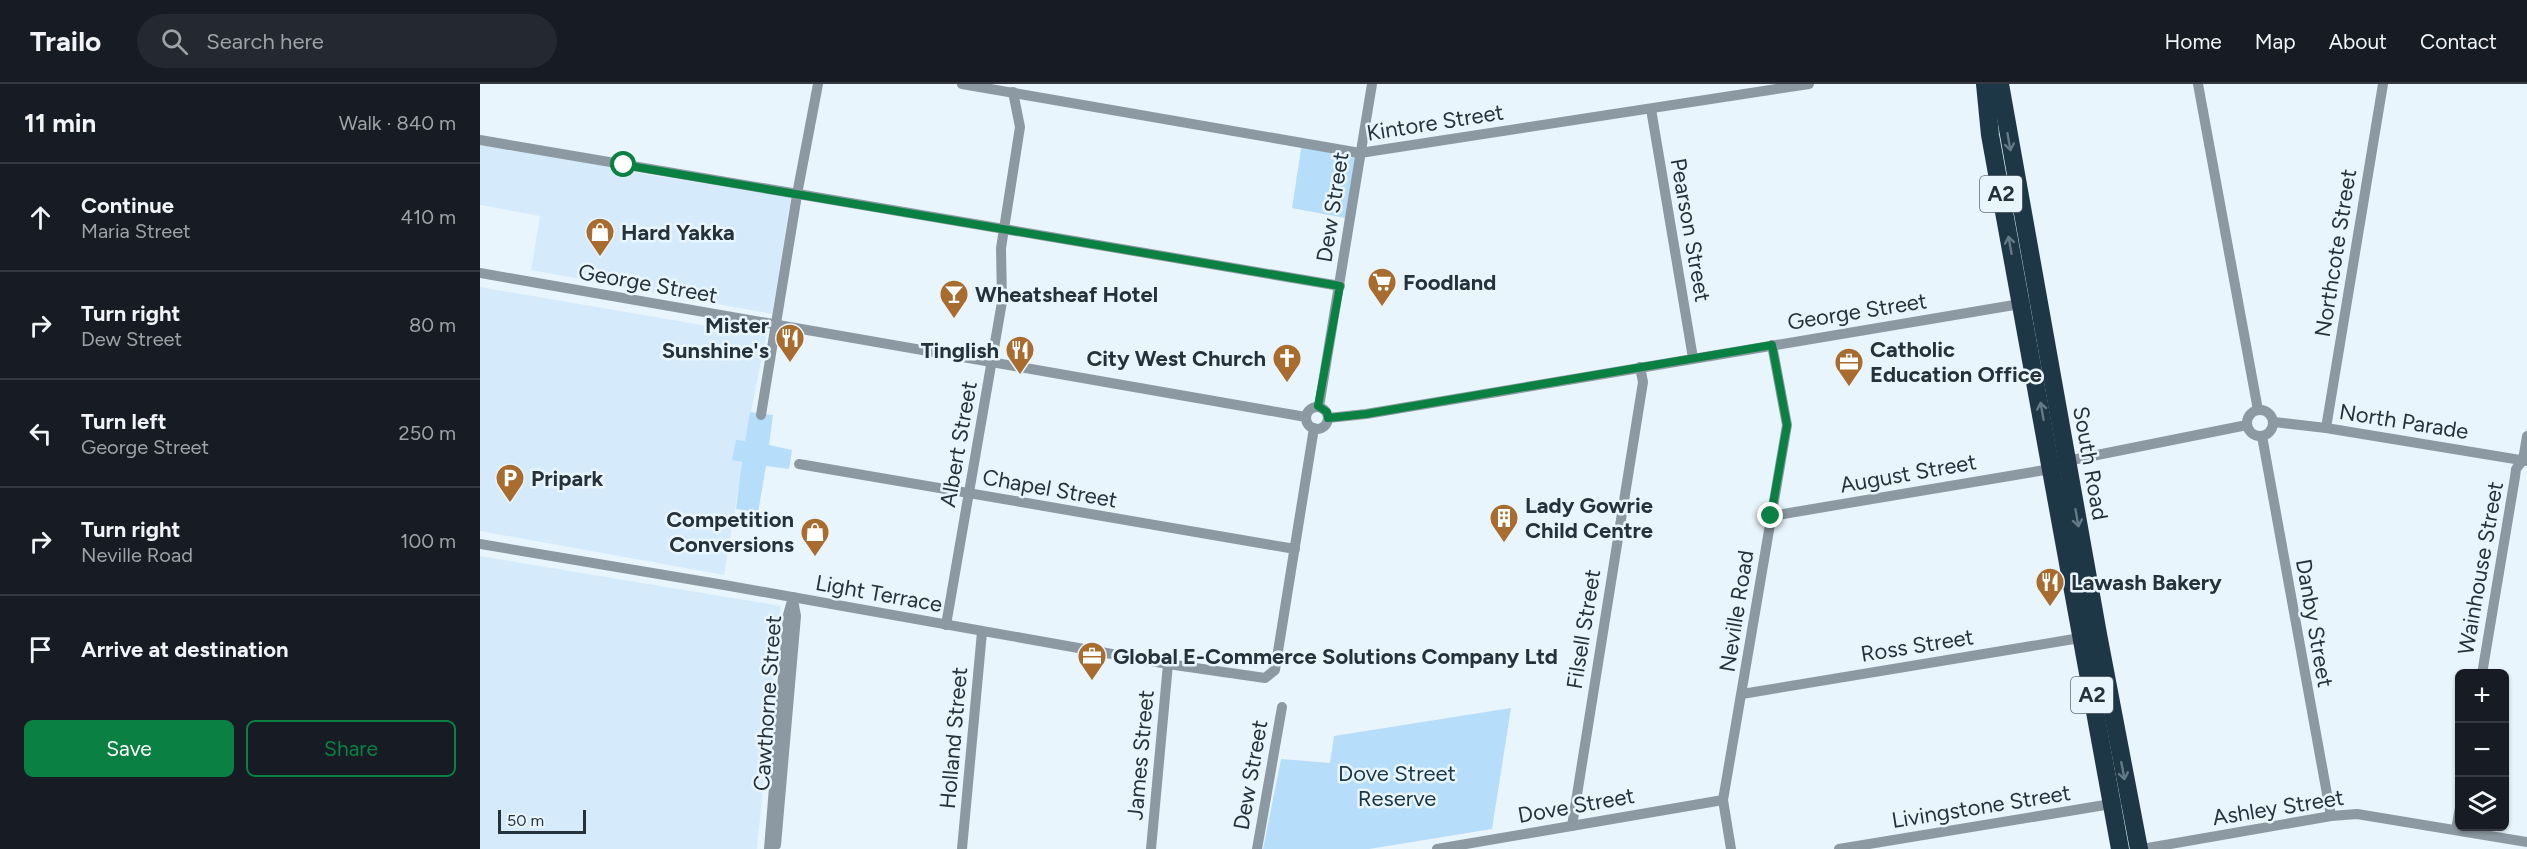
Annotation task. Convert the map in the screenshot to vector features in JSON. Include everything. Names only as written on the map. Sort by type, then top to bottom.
[{"type":"highway","name":"South Road","points":[[1985,84],[1990,135],[2029,303],[2120,803],[2120,849]]},
{"type":"highway","name":"South Road","points":[[2000,84],[2029,303]]},
{"type":"highway","name":"South Road","points":[[2120,803],[2141,849]]},
{"type":"street","points":[[761,415],[797,194],[818,84]]},
{"type":"street","name":"Kintore Street","points":[[962,84],[1009,89],[1360,153],[1809,84]]},
{"type":"street","name":"Dew Street","points":[[1318,406],[1340,286],[1372,84]]},
{"type":"street","points":[[2198,84],[2258,410]]},
{"type":"street","name":"Northcote Street","points":[[2326,428],[2383,84]]},
{"type":"street","name":"Albert Street","points":[[946,625],[1002,302],[1001,248],[1020,127],[1009,89]]},
{"type":"street","name":"Pearson Street","points":[[1651,108],[1693,358]]},
{"type":"street","points":[[480,140],[1340,286]]},
{"type":"street","name":"George Street","points":[[480,273],[1306,417]]},
{"type":"street","name":"George Street","points":[[1328,418],[1366,414],[2029,303]]},
{"type":"street","name":"Neville Road","points":[[1731,849],[1723,800],[1787,425],[1772,345]]},
{"type":"street","name":"Filsell Street","points":[[1572,826],[1643,382],[1640,368]]},
{"type":"street","points":[[1318,406],[1327,412],[1328,418],[1324,427],[1314,428],[1308,424],[1306,417],[1309,410],[1318,406]]},
{"type":"street","points":[[2258,410],[2267,411],[2274,422],[2269,433],[2262,436],[2254,435],[2247,425],[2249,415],[2258,410]]},
{"type":"street","name":"North Parade","points":[[2274,422],[2326,428],[2525,460]]},
{"type":"street","points":[[2059,465],[2247,425]]},
{"type":"street","points":[[1295,549],[1314,428]]},
{"type":"street","name":"Danby Street","points":[[2262,436],[2331,816]]},
{"type":"street","name":"Wainhouse Street","points":[[2483,669],[2516,469],[2525,460],[2527,436]]},
{"type":"street","name":"Chapel Street","points":[[799,464],[1295,549]]},
{"type":"street","name":"August Street","points":[[1771,516],[2059,465]]},
{"type":"street","name":"Light Terrace","points":[[480,544],[1259,679],[1271,675],[1275,670],[1295,549]]},
{"type":"street","name":"Cawthorne Street","points":[[769,849],[788,615],[793,597]]},
{"type":"street","name":"Cawthorne Street","points":[[776,849],[796,616],[793,597]]},
{"type":"street","name":"Holland Street","points":[[962,849],[982,632]]},
{"type":"street","name":"Ross Street","points":[[1742,694],[2090,636]]},
{"type":"street","name":"James Street","points":[[1151,849],[1168,664]]},
{"type":"street","name":"Dew Street","points":[[1257,849],[1282,707]]},
{"type":"street","name":"Dove Street","points":[[1437,849],[1723,800]]},
{"type":"street","name":"Livingstone Street","points":[[1839,849],[2120,803]]},
{"type":"street","name":"Ashley Street","points":[[2141,849],[2331,816],[2356,814],[2455,830]]},
{"type":"street","name":"Ashley Street","points":[[2462,831],[2527,842]]},
{"type":"shaded area","points":[[480,142],[644,174],[791,197],[772,314],[531,270],[540,216],[480,205]]},
{"type":"shaded area","points":[[480,287],[766,336],[745,442],[733,460],[743,462],[724,575],[480,531]]},
{"type":"shaded area","points":[[480,556],[781,606],[757,849],[480,849]]},
{"type":"green space","points":[[1302,143],[1360,153],[1350,219],[1292,208]]},
{"type":"green space","points":[[750,412],[773,415],[769,445],[792,450],[789,469],[766,466],[758,513],[736,509],[742,462],[732,460],[736,440],[745,441]]},
{"type":"green space","name":"Dove Street Reserve","points":[[1511,708],[1492,829],[1369,849],[1263,849],[1281,759],[1330,763],[1334,736]]},
{"type":"place","name":"Hard Yakka","points":[[600,258]]},
{"type":"place","name":"Foodland","points":[[1382,308]]},
{"type":"place","name":"Wheatsheaf Hotel","points":[[954,320]]},
{"type":"place","name":"Mister Sunshine's","points":[[790,364]]},
{"type":"place","name":"Tinglish","points":[[1020,376]]},
{"type":"place","name":"City West Church","points":[[1287,384]]},
{"type":"place","name":"Catholic Education Office","points":[[1849,388]]},
{"type":"place","name":"Pripark","points":[[510,504]]},
{"type":"place","name":"Lady Gowrie Child Centre","points":[[1504,544]]},
{"type":"place","name":"Competition Conversions","points":[[815,558]]},
{"type":"place","name":"Lawash Bakery","points":[[2050,608]]},
{"type":"place","name":"Global E-Commerce Solutions Company Ltd","points":[[1092,682]]},
{"type":"route","points":[[624,165],[1340,286],[1318,406],[1327,412],[1328,418],[1366,414],[1772,345],[1787,425],[1771,516]]}]
